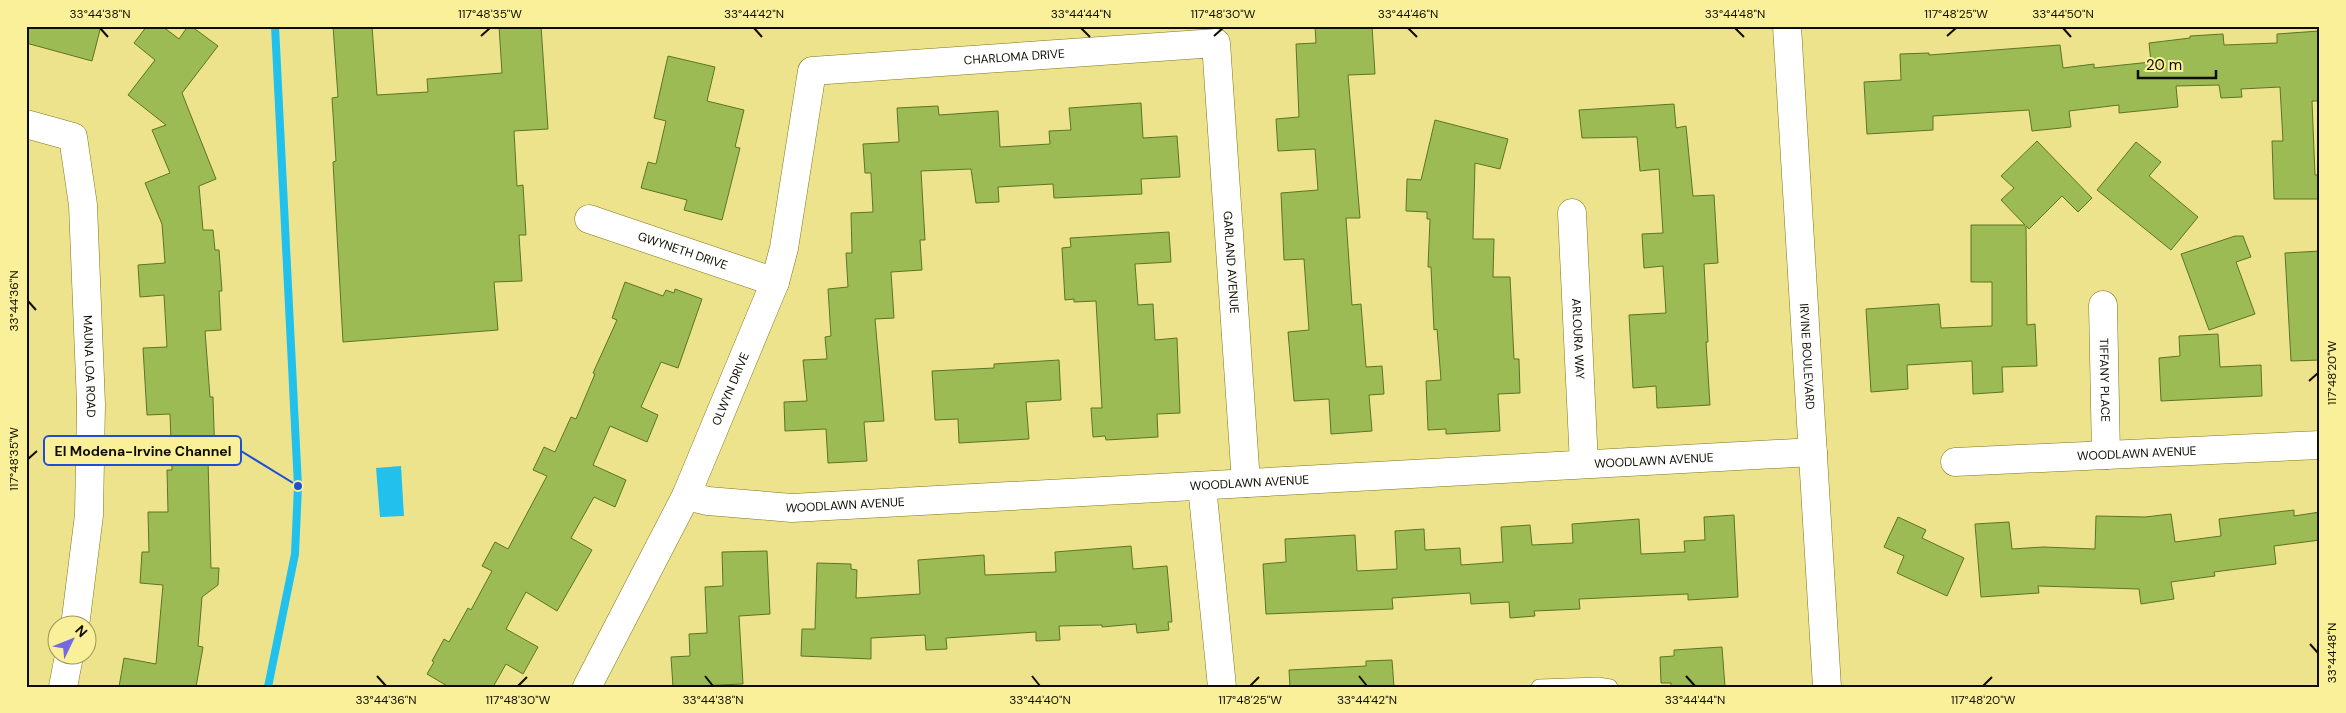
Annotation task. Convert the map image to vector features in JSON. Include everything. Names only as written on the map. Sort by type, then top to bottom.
[{"type":"street","name":"IRVINE BOULEVARD","points":[[1787,26],[1827,687]]},
{"type":"street","name":"CHARLOMA DRIVE","points":[[812,71],[1216,43]]},
{"type":"street","name":"GARLAND AVENUE","points":[[1216,43],[1246,483]]},
{"type":"street","name":"OLWYN DRIVE","points":[[587,687],[686,496],[775,282],[784,248],[812,71]]},
{"type":"street","name":"MAUNA LOA ROAD","points":[[26,124],[73,137],[83,204],[91,404],[89,515],[76,616]]},
{"type":"street","name":"ARLOURA WAY","points":[[1572,212],[1584,464]]},
{"type":"street","name":"GWYNETH DRIVE","points":[[589,219],[775,282]]},
{"type":"street","name":"TIFFANY PLACE","points":[[2103,305],[2106,455]]},
{"type":"street","name":"WOODLAWN AVENUE","points":[[1955,462],[2320,446]]},
{"type":"street","name":"WOODLAWN AVENUE","points":[[686,496],[708,501],[792,508],[1813,452]]},
{"type":"street","points":[[1202,486],[1222,687]]},
{"type":"street","points":[[63,687],[67,666]]},
{"type":"lane","points":[[1539,687],[1598,685],[1610,687]]},
{"type":"water","points":[[401,466],[404,516],[380,517],[376,468]]},
{"type":"building","points":[[26,26],[101,26],[92,61],[26,43]]},
{"type":"building","points":[[147,26],[162,26],[179,39],[188,26],[191,26],[218,46],[182,93],[216,179],[199,186],[203,230],[213,230],[215,250],[219,250],[222,291],[219,291],[221,330],[205,331],[210,397],[213,397],[215,460],[208,460],[211,568],[219,568],[218,585],[202,597],[198,646],[203,647],[196,687],[119,687],[124,658],[156,664],[163,585],[140,583],[142,552],[149,552],[148,512],[168,512],[167,470],[172,470],[170,414],[147,415],[143,348],[167,347],[164,295],[140,297],[138,265],[165,263],[162,224],[145,183],[170,173],[152,130],[166,125],[128,95],[155,60],[134,43]]},
{"type":"building","points":[[333,26],[372,26],[377,95],[428,92],[427,79],[502,73],[499,26],[541,26],[548,129],[514,131],[517,186],[523,185],[526,235],[519,235],[522,281],[494,282],[498,330],[343,342],[333,162],[336,161],[332,98],[338,97]]},
{"type":"building","points":[[1315,26],[1372,26],[1375,74],[1348,75],[1360,218],[1346,218],[1352,305],[1361,304],[1366,367],[1382,366],[1384,394],[1369,395],[1372,431],[1331,434],[1329,399],[1294,401],[1288,332],[1309,330],[1304,259],[1284,260],[1281,193],[1318,190],[1315,149],[1278,151],[1276,119],[1299,117],[1296,44],[1316,43]]},
{"type":"building","points":[[2319,31],[2320,101],[2312,101],[2315,175],[2320,175],[2320,199],[2274,199],[2272,141],[2283,141],[2280,87],[2241,89],[2242,97],[2221,98],[2219,85],[2176,86],[2178,107],[2119,113],[2119,105],[2069,111],[2071,127],[2032,131],[2029,110],[1933,116],[1933,130],[1867,134],[1864,82],[1901,80],[1900,54],[1929,53],[1929,55],[2060,45],[2063,68],[2094,64],[2094,68],[2151,62],[2149,43],[2190,38],[2190,36],[2223,34],[2224,45],[2277,43],[2277,34]]},
{"type":"building","points":[[668,56],[715,67],[707,101],[744,110],[735,147],[740,148],[722,220],[684,210],[687,200],[641,188],[648,162],[656,164],[666,121],[654,118]]},
{"type":"building","points":[[1141,103],[1143,138],[1177,136],[1180,177],[1141,179],[1142,194],[1054,198],[1053,184],[998,187],[999,202],[976,203],[971,169],[921,171],[925,240],[920,240],[922,270],[891,272],[894,318],[875,319],[884,421],[864,422],[867,461],[828,463],[826,429],[785,431],[784,402],[807,401],[803,360],[827,359],[825,337],[831,336],[828,289],[848,287],[846,253],[852,253],[851,213],[873,212],[871,173],[865,173],[863,144],[899,142],[897,108],[938,106],[939,115],[998,111],[1000,147],[1050,144],[1049,131],[1071,130],[1069,108]]},
{"type":"building","points":[[1674,104],[1676,128],[1686,126],[1693,196],[1714,195],[1718,263],[1704,264],[1710,405],[1657,408],[1656,386],[1633,388],[1629,315],[1666,313],[1663,266],[1644,268],[1642,234],[1663,233],[1659,169],[1640,171],[1637,137],[1582,138],[1579,110]]},
{"type":"building","points":[[1435,120],[1508,139],[1500,169],[1475,163],[1473,239],[1494,239],[1493,277],[1510,277],[1514,359],[1519,359],[1520,393],[1498,394],[1500,431],[1446,434],[1446,429],[1428,430],[1426,381],[1441,380],[1437,329],[1434,330],[1431,267],[1428,267],[1430,219],[1427,219],[1427,212],[1406,211],[1407,179],[1421,180]]},
{"type":"building","points":[[2037,141],[2092,198],[2078,212],[2062,196],[2029,229],[2026,226],[2027,325],[2035,324],[2037,366],[2002,367],[2003,392],[1973,394],[1972,361],[1907,365],[1908,389],[1871,392],[1866,309],[1939,304],[1941,328],[1992,326],[1992,282],[1971,282],[1971,225],[2025,225],[2001,200],[2014,188],[2001,176]]},
{"type":"building","points":[[2136,142],[2161,162],[2149,176],[2198,217],[2171,250],[2097,190]]},
{"type":"building","points":[[1169,232],[1171,262],[1135,264],[1138,305],[1153,304],[1155,340],[1177,338],[1180,413],[1157,414],[1158,437],[1106,440],[1105,436],[1093,437],[1091,408],[1102,408],[1096,301],[1074,302],[1074,299],[1065,300],[1062,248],[1071,247],[1070,238]]},
{"type":"building","points":[[2235,236],[2243,236],[2251,257],[2236,262],[2255,314],[2209,330],[2181,254]]},
{"type":"building","points":[[2320,251],[2320,360],[2291,361],[2285,253]]},
{"type":"building","points":[[625,282],[663,296],[666,290],[674,293],[675,289],[702,299],[678,368],[661,362],[641,407],[658,415],[647,442],[610,426],[593,465],[626,480],[615,507],[594,497],[571,538],[592,550],[557,611],[526,592],[506,629],[538,647],[523,674],[506,664],[493,687],[449,687],[427,674],[434,662],[432,661],[444,639],[449,642],[468,608],[471,610],[492,571],[482,566],[495,542],[508,549],[547,476],[533,470],[544,447],[555,452],[571,417],[576,419],[595,374],[593,373],[617,320],[612,318]]},
{"type":"building","points":[[2218,334],[2220,367],[2261,365],[2262,396],[2161,401],[2159,358],[2180,356],[2179,336]]},
{"type":"building","points":[[1059,360],[1061,400],[1026,402],[1029,439],[959,443],[958,419],[935,420],[932,371],[994,368],[994,364]]},
{"type":"building","points":[[2294,510],[2294,516],[2320,512],[2320,540],[2274,546],[2276,564],[2214,572],[2215,576],[2171,582],[2174,599],[2141,604],[2139,589],[2038,586],[2039,593],[1981,597],[1975,524],[2009,522],[2012,549],[2043,547],[2095,549],[2096,516],[2145,517],[2171,514],[2175,542],[2221,536],[2219,519]]},
{"type":"building","points":[[1734,515],[1738,597],[1688,600],[1688,594],[1579,599],[1580,609],[1534,611],[1535,616],[1510,618],[1509,602],[1471,604],[1470,593],[1392,598],[1393,609],[1266,614],[1263,564],[1286,562],[1285,539],[1355,535],[1357,571],[1397,569],[1395,531],[1424,529],[1425,550],[1460,548],[1461,565],[1503,562],[1501,527],[1530,525],[1532,545],[1573,543],[1572,524],[1639,519],[1641,554],[1685,552],[1684,541],[1705,540],[1704,517]]},
{"type":"building","points":[[1898,517],[1926,530],[1922,538],[1964,558],[1947,596],[1897,573],[1904,556],[1884,547]]},
{"type":"building","points":[[1131,546],[1133,569],[1167,566],[1172,622],[1168,622],[1169,630],[1137,633],[1136,624],[1102,627],[1102,625],[1059,626],[1060,640],[1036,641],[1036,632],[946,638],[947,649],[926,650],[925,635],[871,638],[871,659],[801,656],[802,629],[815,629],[817,563],[851,564],[851,569],[857,570],[856,598],[920,594],[918,560],[984,555],[985,575],[1056,572],[1055,552]]},
{"type":"building","points":[[767,551],[770,614],[739,616],[743,684],[673,687],[671,657],[690,656],[689,634],[707,633],[705,587],[723,586],[722,552]]},
{"type":"building","points":[[1722,647],[1725,687],[1671,687],[1671,683],[1661,683],[1660,657],[1674,656],[1674,650]]},
{"type":"building","points":[[1392,660],[1394,687],[1290,687],[1289,670],[1366,666],[1366,661]]},
{"type":"waterway","points":[[268,687],[295,554],[298,486],[275,26]]},
{"type":"place","name":"El Modena-Irvine Channel","points":[[298,486]]}]
